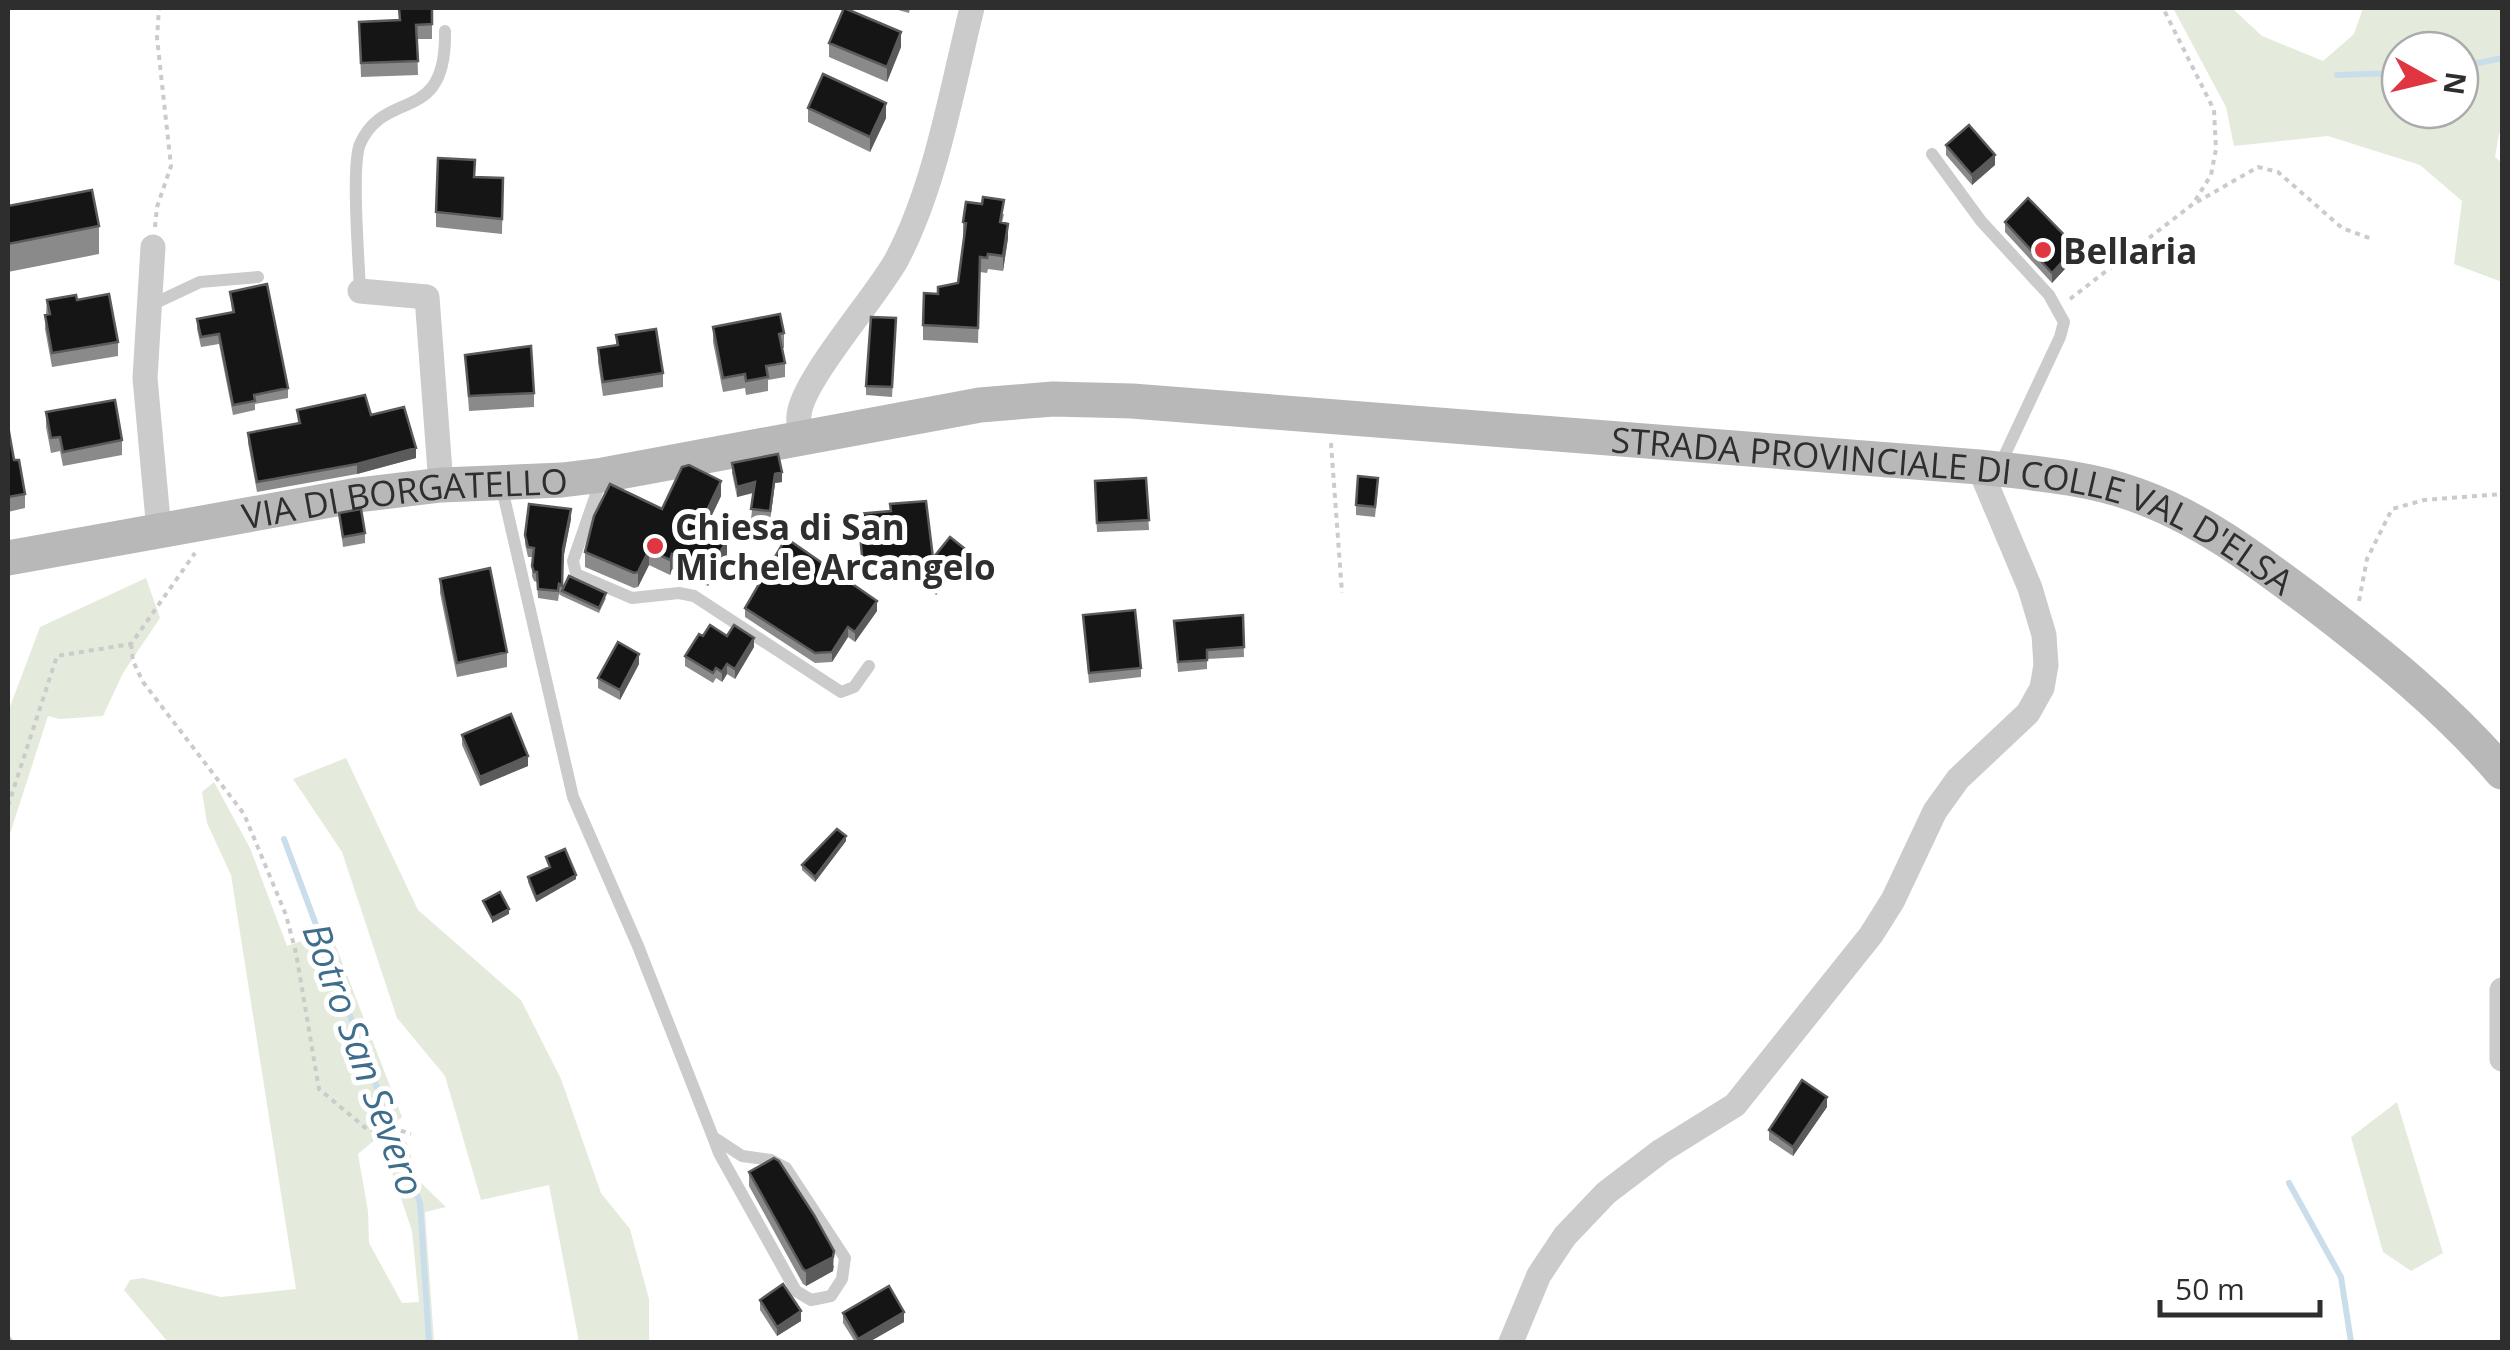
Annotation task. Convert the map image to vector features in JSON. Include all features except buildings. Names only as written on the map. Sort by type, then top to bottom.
[{"type":"main road","name":"VIA DI BORGATELLO","points":[[8,558],[441,484],[562,480],[603,474],[908,417],[1037,399],[1132,401],[1330,418]]},
{"type":"main road","name":"STRADA PROVINCIALE DI COLLE VAL D'ELSA","points":[[1330,418],[1989,468],[2107,486],[2163,506],[2242,550],[2428,693],[2502,772]]},
{"type":"street","points":[[801,438],[799,413],[812,385],[886,278],[906,239],[934,156],[972,8]]},
{"type":"street","points":[[153,247],[145,378],[159,531]]},
{"type":"street","points":[[360,291],[427,297],[441,484]]},
{"type":"street","points":[[1511,1342],[1539,1275],[1565,1236],[1606,1193],[1661,1151],[1736,1105],[1871,935],[1894,900],[1935,810],[1958,779],[2028,713],[2042,688],[2046,664],[2044,635],[1989,468]]},
{"type":"street","points":[[2502,990],[2502,1060]]},
{"type":"lane","points":[[360,291],[358,146],[375,123],[419,99],[438,80],[444,63],[446,30]]},
{"type":"lane","points":[[1932,154],[1981,220],[2058,309],[2064,322],[2060,337],[1989,468]]},
{"type":"lane","points":[[148,307],[192,284],[258,278]]},
{"type":"lane","points":[[603,474],[573,561],[576,574],[632,598],[679,592],[694,596],[841,692],[854,687],[869,666]]},
{"type":"lane","points":[[501,482],[574,797],[713,1137],[796,1291],[811,1300],[832,1296],[842,1279],[846,1258],[786,1168],[771,1160],[742,1156],[713,1137]]},
{"type":"path","points":[[153,247],[157,207],[171,166],[157,38],[159,8]]},
{"type":"path","points":[[2163,8],[2214,110],[2216,149],[2211,175],[2193,204]]},
{"type":"path","points":[[2058,309],[2193,204],[2258,167],[2278,172],[2342,228],[2372,239]]},
{"type":"path","points":[[1330,418],[1342,593]]},
{"type":"path","points":[[2345,627],[2359,602],[2367,560],[2392,509],[2424,500],[2502,494]]},
{"type":"path","points":[[219,519],[131,644],[133,660],[143,682],[244,814],[289,928],[319,1089],[368,1130],[411,1134]]},
{"type":"path","points":[[8,806],[57,656],[131,644]]},
{"type":"green space","points":[[2173,8],[2232,8],[2262,36],[2323,61],[2354,34],[2363,8],[2502,8],[2502,131],[2495,157],[2502,163],[2502,282],[2454,264],[2462,201],[2420,165],[2328,136],[2234,146],[2226,107]]},
{"type":"green space","points":[[146,578],[160,618],[123,673],[103,716],[48,716],[8,840],[8,712],[40,627]]},
{"type":"green space","points":[[346,758],[418,910],[521,1000],[561,1079],[601,1193],[630,1229],[649,1299],[649,1342],[579,1342],[549,1185],[481,1200],[445,1076],[397,1018],[342,852],[293,779]]},
{"type":"green space","points":[[214,782],[250,848],[287,946],[330,931],[402,1117],[358,1154],[369,1243],[402,1303],[419,1302],[412,1231],[390,1166],[387,1139],[398,1136],[406,1141],[419,1181],[446,1207],[425,1212],[434,1342],[168,1342],[124,1290],[130,1280],[143,1278],[221,1297],[296,1289],[231,875],[207,823],[202,792]]},
{"type":"green space","points":[[2397,1102],[2443,1253],[2411,1271],[2383,1252],[2351,1137]]},
{"type":"waterway","points":[[2480,63],[2502,58]]},
{"type":"waterway","points":[[2337,75],[2380,74]]},
{"type":"waterway","name":"Botro San Severo","points":[[284,839],[420,1203],[429,1342]]},
{"type":"waterway","points":[[2289,1183],[2341,1277],[2351,1342]]},
{"type":"place","name":"Bellaria","points":[[2043,250]]},
{"type":"place","name":"Chiesa di San Michele Arcangelo","points":[[655,546]]}]
